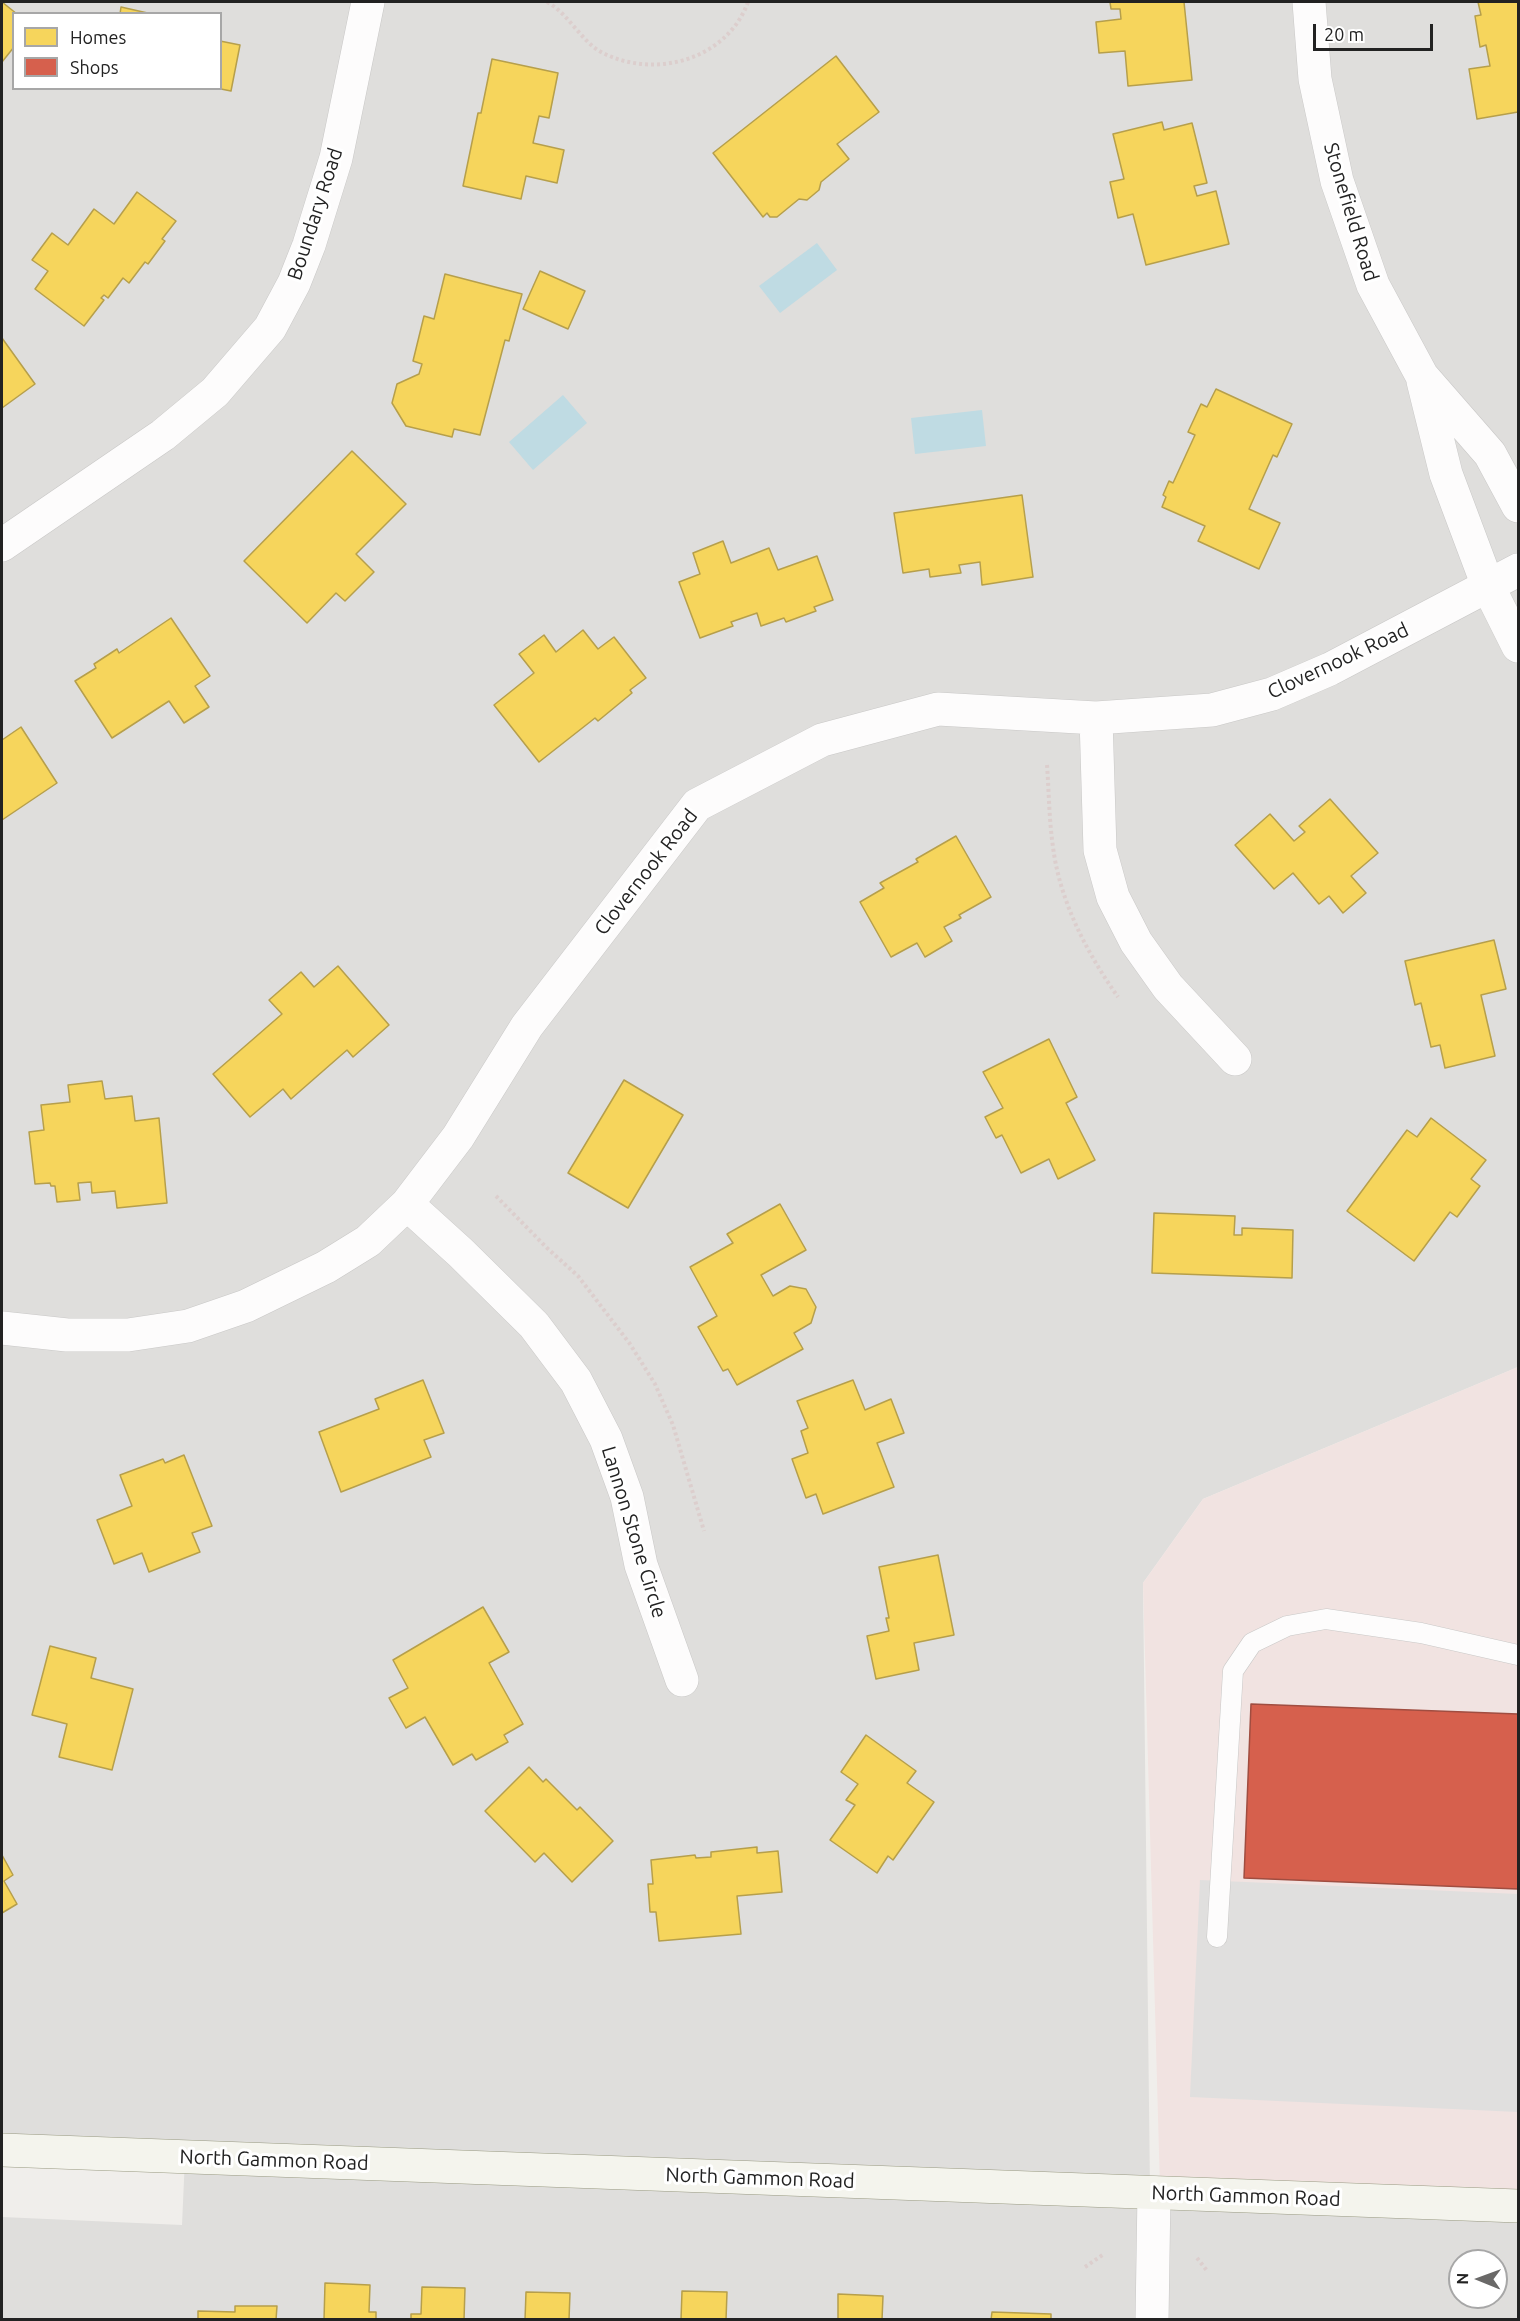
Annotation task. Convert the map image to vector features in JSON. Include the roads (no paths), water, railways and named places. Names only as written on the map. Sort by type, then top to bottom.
[{"type":"main road","name":"North Gammon Road","points":[[2,2150],[1518,2206]]},
{"type":"street","name":"Boundary Road","points":[[2,545],[163,435],[215,392],[270,328],[294,283],[305,255],[336,158],[368,2]]},
{"type":"street","name":"Stonefield Road","points":[[1309,2],[1315,79],[1337,181],[1373,285],[1422,376],[1490,453],[1518,506]]},
{"type":"street","name":"Stonefield Road","points":[[1422,376],[1446,474],[1488,586],[1518,646]]},
{"type":"street","name":"Clovernook Road","points":[[2,1329],[67,1335],[128,1335],[188,1326],[246,1306],[326,1267],[368,1241],[407,1204],[458,1137],[527,1026],[697,805],[822,740],[938,709],[1096,718],[1212,710],[1272,694],[1330,669],[1518,570]]},
{"type":"street","points":[[1096,718],[1100,850],[1113,897],[1136,942],[1168,987],[1235,1059]]},
{"type":"street","name":"Lannon Stone Circle","points":[[407,1204],[534,1325],[576,1381],[606,1439],[627,1497],[641,1565],[682,1680]]},
{"type":"street","points":[[1152,2319],[1154,2193]]},
{"type":"lane","points":[[1217,1937],[1233,1671],[1252,1642],[1287,1626],[1326,1619],[1421,1633],[1518,1655]]},
{"type":"water","points":[[817,243],[837,270],[780,313],[759,286]]},
{"type":"water","points":[[563,395],[587,423],[533,470],[509,442]]},
{"type":"water","points":[[982,410],[986,446],[915,454],[911,418]]}]
